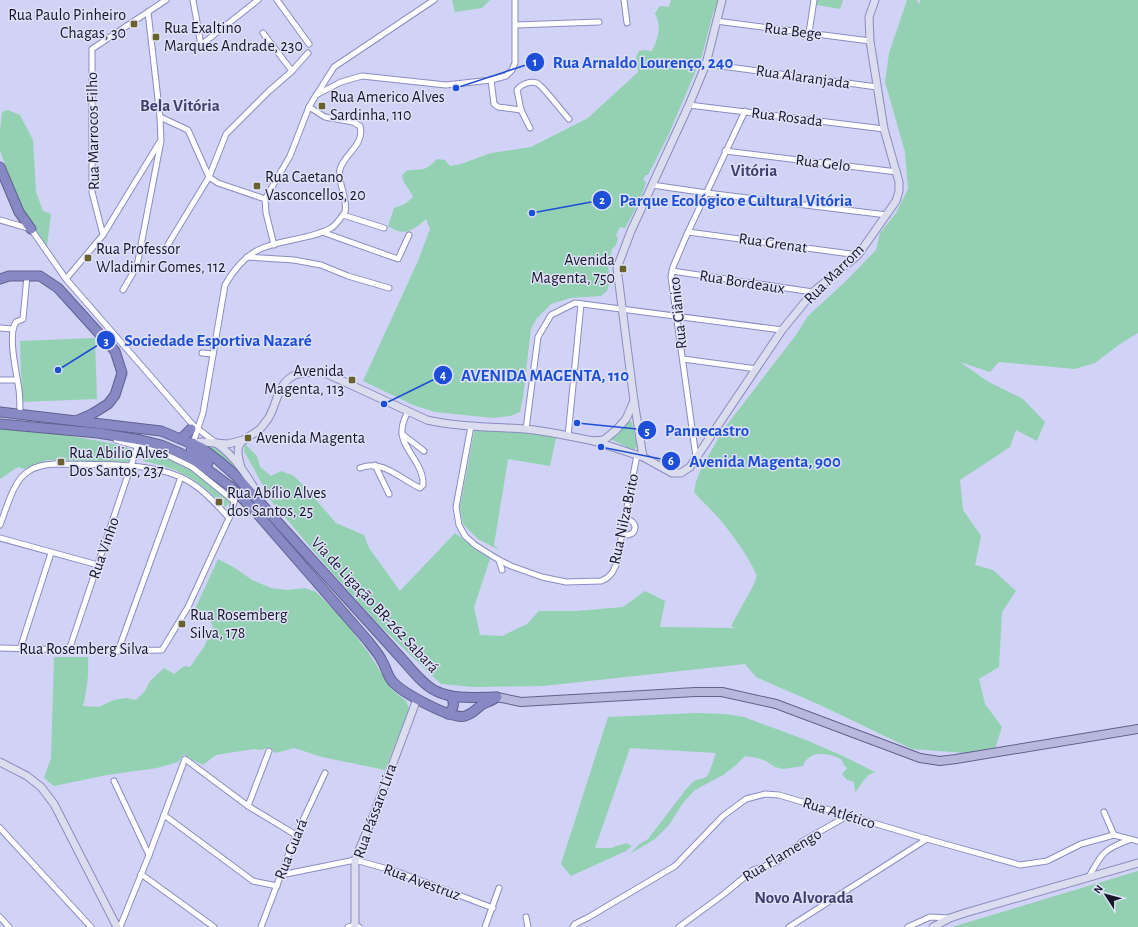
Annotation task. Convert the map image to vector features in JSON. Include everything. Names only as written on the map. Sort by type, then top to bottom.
[{"type":"highway","points":[[0,167],[19,212],[31,229]]},
{"type":"highway","points":[[0,279],[9,276],[40,276],[58,288],[115,352],[122,373],[115,395],[108,404],[92,414],[75,421]]},
{"type":"highway","name":"Via de Ligação BR-262 Sabará","points":[[0,412],[161,432],[193,443],[202,448],[219,460],[266,509],[402,659],[436,691],[451,696]]},
{"type":"highway","name":"Via de Ligação BR-262 Sabará","points":[[0,424],[98,433],[161,445],[180,453],[202,466],[255,511],[368,641],[382,660],[392,681],[417,699],[448,714]]},
{"type":"highway","points":[[181,439],[194,429]]},
{"type":"highway","points":[[193,443],[191,448],[192,451],[213,468],[234,494]]},
{"type":"highway","points":[[451,696],[497,697],[483,704],[466,716],[459,717],[448,714],[453,709],[454,703],[451,696]]},
{"type":"main road","points":[[497,697],[521,702],[695,692],[722,692],[776,704],[920,758],[940,761],[1138,729]]},
{"type":"street","points":[[123,290],[137,266],[161,141],[160,117],[148,12],[166,0]]},
{"type":"street","points":[[193,0],[201,45],[258,0]]},
{"type":"street","points":[[277,0],[309,44]]},
{"type":"street","points":[[274,245],[266,213],[265,199],[290,156],[309,107],[334,66],[434,0]]},
{"type":"street","points":[[316,95],[341,82],[362,76],[446,85],[491,80],[506,76],[512,70],[515,62],[515,0]]},
{"type":"street","points":[[624,0],[627,23]]},
{"type":"street","points":[[309,107],[325,117],[353,122],[360,126],[361,131],[358,142],[340,169],[340,180],[345,212],[332,228],[259,250],[247,257],[232,273],[225,285],[203,413],[194,429],[193,443],[228,444],[243,440],[260,429],[269,418],[279,392],[286,382],[295,375],[309,372],[323,372],[427,420],[439,423],[496,429],[526,429],[568,436],[594,441],[640,456],[637,418],[617,268],[631,231],[689,105],[706,64],[722,0]]},
{"type":"street","points":[[809,33],[814,0]]},
{"type":"street","name":"Rua Marrom","points":[[640,456],[672,473],[681,474],[690,467],[782,330],[813,292],[858,254],[896,201],[899,182],[884,129],[870,41],[869,17],[875,0]]},
{"type":"street","name":"Rua Marrocos Filho","points":[[103,235],[92,192],[92,49],[148,12]]},
{"type":"street","name":"Rua Bege","points":[[716,21],[870,41]]},
{"type":"street","points":[[516,25],[599,22]]},
{"type":"street","points":[[263,33],[292,71]]},
{"type":"street","points":[[164,251],[209,177],[226,134],[268,92],[292,71],[308,53]]},
{"type":"street","name":"Rua Alaranjada","points":[[706,64],[877,87]]},
{"type":"street","points":[[491,80],[494,104],[498,107],[521,110]]},
{"type":"street","points":[[530,128],[521,110],[517,90],[519,86],[524,84],[538,84],[569,119]]},
{"type":"street","name":"Rua Rosada","points":[[689,105],[884,129]]},
{"type":"street","name":"Rua Ciânico","points":[[696,457],[670,277],[688,232],[745,111]]},
{"type":"street","points":[[160,117],[188,130],[209,177],[218,183],[265,199]]},
{"type":"street","points":[[66,279],[103,235],[161,141]]},
{"type":"street","name":"Rua Gelo","points":[[726,151],[897,172]]},
{"type":"street","points":[[652,185],[886,215]]},
{"type":"street","points":[[343,215],[384,228]]},
{"type":"street","points":[[0,220],[31,229],[66,279],[188,419],[194,429],[223,448],[241,468]]},
{"type":"street","points":[[322,232],[398,259],[409,235]]},
{"type":"street","name":"Rua Grenat","points":[[688,232],[858,254]]},
{"type":"street","points":[[247,257],[294,260],[321,265],[348,276],[389,288]]},
{"type":"street","name":"Rua Bordeaux","points":[[672,271],[813,292]]},
{"type":"street","points":[[20,415],[17,380],[12,350],[13,329],[16,322],[23,319],[27,276]]},
{"type":"street","points":[[526,429],[538,336],[551,315],[575,303],[782,330]]},
{"type":"street","points":[[568,436],[581,304]]},
{"type":"street","points":[[0,328],[13,329]]},
{"type":"street","points":[[202,353],[213,354]]},
{"type":"street","points":[[683,359],[757,369]]},
{"type":"street","points":[[0,380],[17,380]]},
{"type":"street","points":[[594,441],[604,440],[616,430],[628,415],[634,400]]},
{"type":"street","points":[[360,468],[368,465],[375,465],[397,474],[411,484],[420,488],[423,478],[407,448],[402,434],[402,425],[408,411]]},
{"type":"street","points":[[628,415],[631,414],[637,418]]},
{"type":"street","name":"Rua Nilza Brito","points":[[472,426],[456,507],[459,525],[465,536],[475,545],[511,566],[542,577],[566,582],[601,581],[612,573],[616,565],[625,518],[640,456]]},
{"type":"street","name":"Via de Ligação BR-262 Sabará","points":[[98,433],[115,440],[138,445],[165,454],[192,467],[234,494]]},
{"type":"street","points":[[402,434],[424,451]]},
{"type":"street","points":[[241,468],[238,451],[243,440]]},
{"type":"street","name":"Rua Vinho","points":[[69,650],[138,445]]},
{"type":"street","points":[[0,525],[16,485],[22,476],[30,470],[53,464],[132,466],[167,471],[193,484],[210,497],[229,518]]},
{"type":"street","points":[[375,465],[389,494]]},
{"type":"street","name":"Via de Ligação BR-262 Sabará","points":[[241,468],[266,509]]},
{"type":"street","points":[[118,651],[181,477]]},
{"type":"street","name":"Rua Rosemberg Silva","points":[[0,648],[118,651],[162,650],[188,607],[229,518],[234,494]]},
{"type":"street","points":[[622,534],[633,534],[636,529],[635,525],[630,520],[625,518]]},
{"type":"street","points":[[0,538],[98,565]]},
{"type":"street","points":[[20,649],[51,553]]},
{"type":"street","points":[[499,560],[502,570]]},
{"type":"street","name":"Rua Pássaro Lira","points":[[354,927],[355,860],[417,699]]},
{"type":"street","points":[[248,806],[270,751]]},
{"type":"street","points":[[120,927],[185,759],[248,806],[296,835]]},
{"type":"street","points":[[0,762],[27,776],[41,787],[54,804],[117,927]]},
{"type":"street","name":"Rua Guará","points":[[261,927],[296,835],[325,773]]},
{"type":"street","points":[[114,781],[149,855]]},
{"type":"street","name":"Rua Atlético","points":[[573,927],[575,924],[675,866],[723,816],[746,799],[765,794],[779,795],[1020,865],[1047,861],[1081,844],[1114,835]]},
{"type":"street","points":[[1104,812],[1114,835],[1138,841]]},
{"type":"street","points":[[164,815],[253,881],[276,886]]},
{"type":"street","name":"Rua Flamengo","points":[[679,927],[724,894],[752,870],[777,862],[803,841],[849,815]]},
{"type":"street","points":[[0,828],[91,927]]},
{"type":"street","points":[[788,927],[927,839]]},
{"type":"street","points":[[1089,877],[1100,856],[1115,845],[1130,840]]},
{"type":"street","name":"Rua Avestruz","points":[[281,875],[355,860],[395,871],[493,908]]},
{"type":"street","points":[[933,927],[950,918],[1138,863]]},
{"type":"street","points":[[141,874],[214,927]]},
{"type":"street","points":[[485,927],[499,888]]},
{"type":"street","points":[[0,917],[9,927]]},
{"type":"street","points":[[526,917],[528,927]]},
{"type":"street","points":[[908,927],[930,917],[950,918]]},
{"type":"green space","points":[[452,0],[490,0],[482,8],[455,12]]},
{"type":"green space","points":[[671,0],[720,0],[713,13],[702,56],[668,136],[648,175],[646,175],[643,180],[646,182],[634,211],[625,228],[620,227],[616,236],[618,238],[616,245],[612,249],[608,265],[610,281],[607,291],[601,296],[570,298],[551,304],[537,318],[531,329],[520,412],[510,416],[493,418],[435,412],[413,405],[363,381],[418,261],[430,229],[426,219],[416,227],[403,232],[388,226],[394,208],[405,204],[413,197],[402,176],[406,171],[429,167],[437,159],[445,160],[450,166],[461,164],[491,153],[531,147],[588,118],[638,72],[636,57],[639,51],[652,51],[657,37],[659,28],[655,13],[660,6],[669,7]]},
{"type":"green space","points":[[817,0],[843,0],[840,9],[817,5]]},
{"type":"green space","points":[[907,0],[917,0],[919,5],[920,0],[1138,0],[1138,333],[1120,344],[1095,363],[1075,369],[999,362],[990,372],[960,362],[987,381],[1023,399],[1045,422],[1037,441],[1016,430],[1010,447],[960,480],[963,510],[981,536],[975,565],[993,570],[1016,591],[1002,612],[999,667],[979,679],[985,704],[1002,727],[994,752],[965,753],[912,749],[820,705],[756,677],[745,664],[543,686],[473,687],[441,684],[379,625],[272,502],[244,451],[245,444],[257,456],[260,467],[271,476],[281,471],[294,476],[336,523],[364,535],[369,548],[400,591],[455,533],[490,559],[474,607],[480,635],[502,636],[527,624],[539,611],[577,611],[623,607],[645,591],[665,601],[660,627],[735,628],[731,626],[757,576],[743,550],[730,532],[694,492],[696,482],[701,469],[723,430],[796,335],[808,316],[845,282],[876,250],[880,233],[896,213],[908,189],[905,152],[885,82],[889,53]]},
{"type":"green space","points":[[8,110],[20,115],[33,140],[36,192],[43,211],[51,214],[47,246],[23,211],[0,151],[2,112]]},
{"type":"green space","points":[[95,338],[97,399],[22,402],[20,341]]},
{"type":"green space","points":[[629,421],[632,422],[637,446],[634,450],[610,439]]},
{"type":"green space","points":[[475,427],[526,432],[556,438],[550,466],[508,459],[494,545],[499,550],[478,539],[463,524],[460,507]]},
{"type":"green space","points":[[0,429],[49,433],[97,441],[129,448],[133,455],[129,462],[48,460],[26,469],[18,467],[0,479]]},
{"type":"green space","points":[[202,443],[212,446],[227,456],[239,469],[253,493]]},
{"type":"green space","points":[[145,452],[164,457],[191,469],[231,502],[225,507],[206,489],[188,476],[156,464],[143,461]]},
{"type":"green space","points":[[218,559],[235,568],[252,580],[271,588],[287,590],[305,588],[316,592],[341,617],[368,652],[392,690],[406,701],[409,709],[385,770],[322,757],[294,748],[276,753],[269,747],[262,750],[254,749],[216,755],[203,765],[184,754],[178,762],[157,768],[107,775],[54,786],[44,778],[51,758],[54,657],[88,657],[86,694],[83,706],[99,707],[114,700],[126,698],[136,700],[145,691],[150,681],[164,668],[174,674],[184,666],[190,667],[204,647],[213,627],[210,620],[195,609]]},
{"type":"green space","points":[[696,713],[725,714],[744,717],[806,740],[875,772],[866,778],[855,792],[854,782],[847,780],[842,774],[847,768],[841,759],[831,755],[815,755],[810,757],[803,766],[783,769],[775,767],[766,761],[745,756],[723,775],[695,790],[682,804],[669,825],[655,839],[630,854],[638,845],[648,839],[687,788],[694,781],[706,777],[709,773],[716,753],[630,748],[595,848],[611,848],[626,843],[632,846],[626,851],[571,876],[561,864],[608,717]]},
{"type":"green space","points":[[1138,871],[1138,927],[952,927]]},
{"type":"place","name":"Rua Paulo Pinheiro Chagas, 30","points":[[134,24]]},
{"type":"place","name":"Rua Exaltino Marques Andrade, 230","points":[[156,37]]},
{"type":"place","name":"Rua Arnaldo Lourenço, 240","points":[[456,88]]},
{"type":"place","name":"Rua Americo Alves Sardinha, 110","points":[[322,106]]},
{"type":"place","name":"Rua Caetano Vasconcellos, 20","points":[[257,186]]},
{"type":"place","name":"Parque Ecológico e Cultural Vitória","points":[[532,213]]},
{"type":"place","name":"Rua Professor Wladimir Gomes, 112","points":[[88,258]]},
{"type":"place","name":"Avenida Magenta, 750","points":[[623,269]]},
{"type":"place","name":"Sociedade Esportiva Nazaré","points":[[58,370]]},
{"type":"place","name":"Avenida Magenta, 113","points":[[352,380]]},
{"type":"place","name":"AVENIDA MAGENTA, 110","points":[[384,404]]},
{"type":"place","name":"Pannecastro","points":[[577,423]]},
{"type":"place","name":"Avenida Magenta","points":[[248,438]]},
{"type":"place","name":"Avenida Magenta, 900","points":[[601,447]]},
{"type":"place","name":"Rua Abilio Alves Dos Santos, 237","points":[[61,462]]},
{"type":"place","name":"Rua Abílio Alves dos Santos, 25","points":[[219,502]]},
{"type":"place","name":"Rua Rosemberg Silva, 178","points":[[182,624]]},
{"type":"district","name":"Bela Vitória","points":[[180,105]]},
{"type":"district","name":"Vitória","points":[[754,170]]},
{"type":"district","name":"Novo Alvorada","points":[[804,897]]}]
